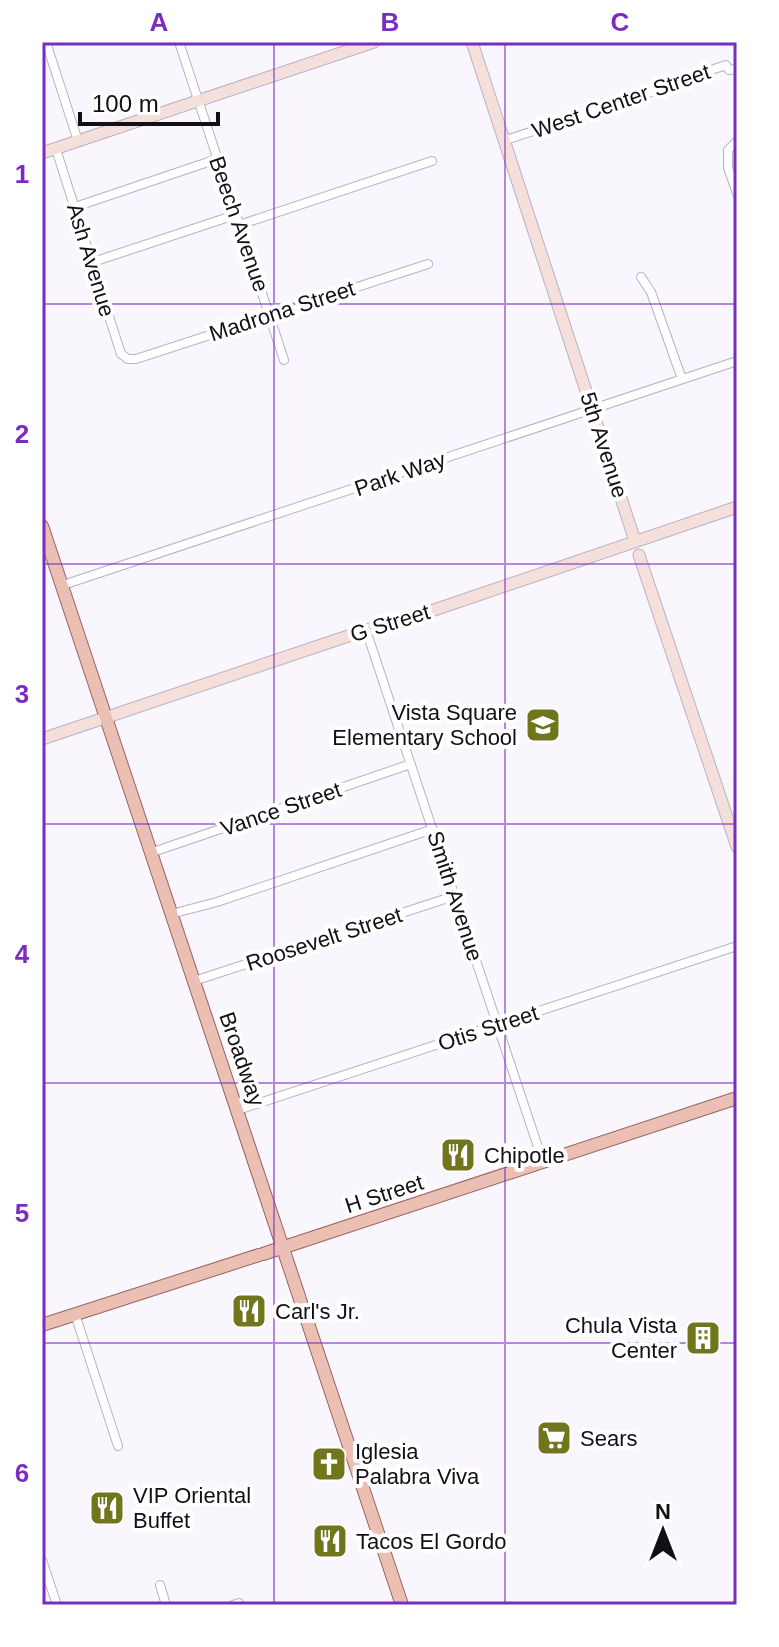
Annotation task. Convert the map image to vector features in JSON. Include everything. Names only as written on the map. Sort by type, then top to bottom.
[{"type":"main road","name":"Broadway","points":[[42,526],[402,1605]]},
{"type":"main road","name":"H Street","points":[[42,1325],[737,1098]]},
{"type":"street","points":[[46,42],[78,141]]},
{"type":"street","name":"Beech Avenue","points":[[179,42],[284,360]]},
{"type":"street","points":[[42,153],[374,42]]},
{"type":"street","name":"5th Avenue","points":[[472,42],[737,847]]},
{"type":"street","name":"West Center Street","points":[[503,141],[726,65],[729,70],[737,69]]},
{"type":"street","points":[[737,141],[728,150],[728,168],[737,193]]},
{"type":"street","name":"Ash Avenue","points":[[56,149],[121,354],[128,359],[136,359]]},
{"type":"street","points":[[75,207],[217,159]]},
{"type":"street","points":[[239,225],[432,161]]},
{"type":"street","points":[[93,262],[235,215]]},
{"type":"street","name":"Madrona Street","points":[[136,359],[428,264]]},
{"type":"street","points":[[641,277],[651,292],[682,379]]},
{"type":"street","name":"Park Way","points":[[63,585],[737,361]]},
{"type":"street","name":"G Street","points":[[42,739],[737,507]]},
{"type":"street","name":"Smith Avenue","points":[[366,630],[543,1162]]},
{"type":"street","name":"Vance Street","points":[[150,853],[411,764]]},
{"type":"street","points":[[171,914],[217,902],[433,829]]},
{"type":"street","name":"Roosevelt Street","points":[[194,981],[454,896]]},
{"type":"street","name":"Otis Street","points":[[238,1110],[737,946]]},
{"type":"street","points":[[75,1314],[118,1446]]},
{"type":"street","points":[[42,1560],[57,1605]]},
{"type":"street","points":[[160,1585],[166,1605]]},
{"type":"place","name":"Vista Square Elementary School","points":[[543,725]]},
{"type":"place","name":"Chipotle","points":[[458,1155]]},
{"type":"place","name":"Carl's Jr.","points":[[249,1311]]},
{"type":"place","name":"Chula Vista Center","points":[[703,1338]]},
{"type":"place","name":"Sears","points":[[554,1438]]},
{"type":"place","name":"Iglesia Palabra Viva","points":[[329,1464]]},
{"type":"place","name":"VIP Oriental Buffet","points":[[107,1508]]},
{"type":"place","name":"Tacos El Gordo","points":[[330,1541]]}]
